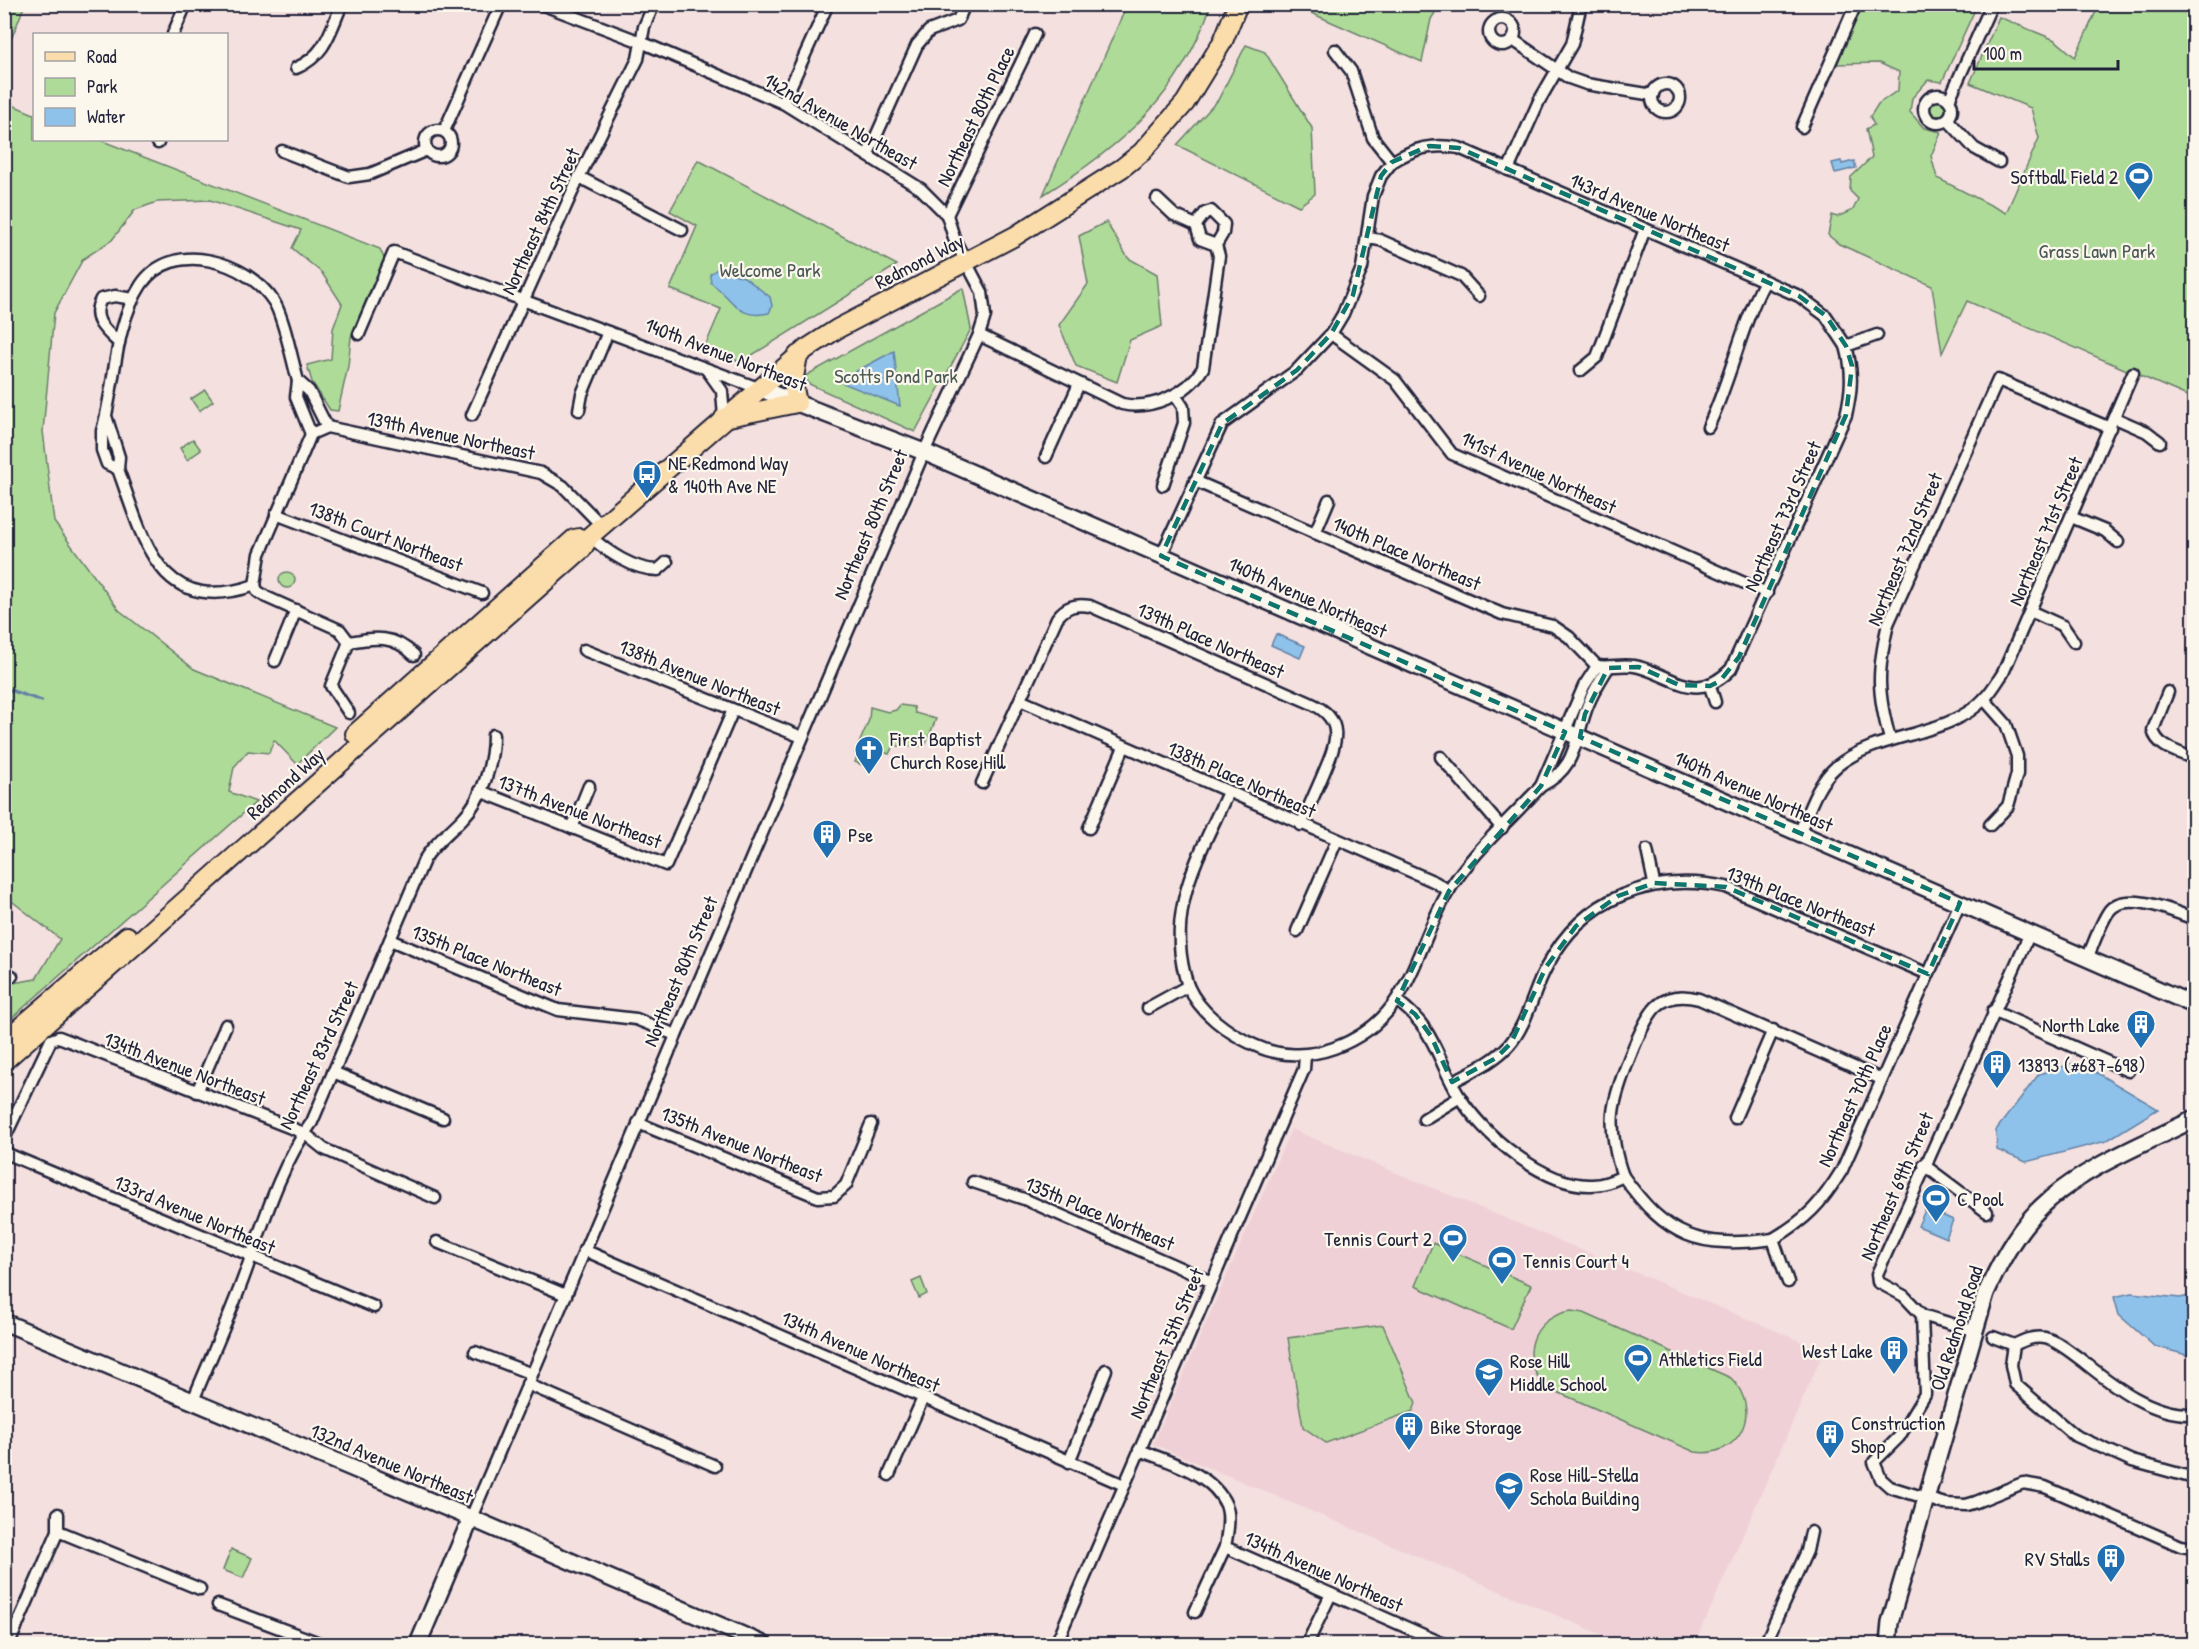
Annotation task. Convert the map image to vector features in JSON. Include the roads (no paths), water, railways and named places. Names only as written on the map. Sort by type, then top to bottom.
[{"type":"main road","name":"Redmond Way","points":[[4,1061],[582,549],[596,531],[798,355],[837,329],[967,261],[1075,200],[1142,152],[1185,104],[1203,77],[1223,41],[1238,4]]},
{"type":"main road","points":[[724,418],[797,403],[793,368],[798,355]]},
{"type":"main road","name":"140th Avenue Northeast","points":[[758,388],[924,452],[2194,1005]]},
{"type":"main road","name":"Redmond Way","points":[[4,1041],[271,811],[574,539],[596,531]]},
{"type":"main road","name":"Old Redmond Road","points":[[1898,1644],[1930,1499],[1986,1293],[1998,1266],[2018,1233],[2051,1197],[2069,1185],[2194,1119]]},
{"type":"main road","name":"Old Redmond Road","points":[[1888,1644],[1890,1622],[1989,1314],[2005,1271],[2017,1250],[2034,1227],[2074,1193],[2194,1130]]},
{"type":"main road","name":"132nd Avenue Northeast","points":[[6,1326],[471,1518],[762,1644]]},
{"type":"main road","name":"Northeast 80th Street","points":[[418,1644],[471,1518]]},
{"type":"street","points":[[173,33],[186,4]]},
{"type":"street","points":[[296,68],[312,62],[320,52],[342,4]]},
{"type":"street","points":[[444,131],[501,4]]},
{"type":"street","name":"142nd Avenue Northeast","points":[[541,4],[641,42],[783,103],[921,189],[947,215],[955,242],[982,292],[985,316]]},
{"type":"street","name":"Northeast 84th Street","points":[[472,415],[579,177],[638,59],[644,27],[654,4]]},
{"type":"street","points":[[783,103],[828,4]]},
{"type":"street","points":[[868,154],[917,45],[929,31],[958,20],[965,4]]},
{"type":"street","points":[[1508,170],[1539,102],[1572,44],[1581,4]]},
{"type":"street","points":[[1802,126],[1856,4]]},
{"type":"street","points":[[1949,100],[1992,4]]},
{"type":"street","name":"Northeast 80th Place","points":[[947,215],[1035,34]]},
{"type":"street","points":[[1513,40],[1557,71],[1586,84],[1653,95]]},
{"type":"street","points":[[1161,556],[1222,424],[1297,370],[1331,334],[1353,295],[1368,238],[1373,196],[1381,176],[1392,162],[1372,138],[1351,71],[1335,51]]},
{"type":"street","points":[[1935,95],[1944,96],[1949,100],[1952,111],[1947,119],[1939,122],[1930,120],[1924,109],[1927,100],[1935,95]]},
{"type":"street","points":[[1947,119],[1974,148],[1999,162]]},
{"type":"street","points":[[435,130],[444,131],[450,138],[449,151],[437,156],[427,150],[425,142],[428,134],[435,130]]},
{"type":"street","name":"143rd Avenue Northeast","points":[[1392,162],[1410,151],[1444,145],[1459,148],[1765,281],[1814,306],[1838,330],[1846,346]]},
{"type":"street","points":[[282,151],[349,177],[369,174],[427,150]]},
{"type":"street","points":[[579,177],[682,230]]},
{"type":"street","points":[[1157,199],[1174,215],[1196,225],[1200,238],[1216,245]]},
{"type":"street","points":[[979,335],[1122,404],[1138,407],[1175,395],[1198,376],[1205,362],[1219,256],[1216,245],[1223,232],[1222,219],[1211,211],[1205,213],[1196,225]]},
{"type":"street","points":[[1580,371],[1597,357],[1645,230]]},
{"type":"street","points":[[1368,238],[1461,276],[1479,296]]},
{"type":"street","name":"140th Avenue Northeast","points":[[359,334],[394,252],[758,388]]},
{"type":"street","points":[[255,585],[218,593],[201,592],[174,580],[156,564],[118,470],[107,464],[102,450],[102,431],[119,343],[126,316],[142,284],[168,262],[186,259],[208,260],[253,279],[275,304],[298,381],[296,397],[311,434]]},
{"type":"street","points":[[1708,428],[1718,407],[1748,318],[1765,281]]},
{"type":"street","points":[[119,343],[99,323],[97,306],[101,299],[133,299]]},
{"type":"street","name":"Northeast 80th Street","points":[[471,1518],[802,737],[924,452],[979,335],[985,316]]},
{"type":"street","points":[[579,410],[582,394],[608,332]]},
{"type":"street","name":"141st Avenue Northeast","points":[[1331,334],[1395,380],[1440,442],[1452,454],[1767,593]]},
{"type":"street","points":[[1846,346],[1877,335]]},
{"type":"street","name":"Northeast 73rd Street","points":[[1710,686],[1720,681],[1739,657],[1846,415],[1852,392],[1852,366],[1846,346]]},
{"type":"street","points":[[705,368],[718,382],[722,391],[724,418]]},
{"type":"street","name":"Northeast 71st Street","points":[[1984,699],[2003,673],[2133,373]]},
{"type":"street","name":"Northeast 72nd Street","points":[[1890,739],[1880,703],[1879,681],[1881,655],[1888,624],[1998,380],[2112,423]]},
{"type":"street","points":[[298,381],[309,391],[327,427],[311,434],[260,554],[255,585],[257,591],[266,597],[340,630],[349,642]]},
{"type":"street","points":[[1046,457],[1079,384]]},
{"type":"street","points":[[1163,485],[1184,423],[1183,407],[1175,395]]},
{"type":"street","points":[[2112,423],[2146,432],[2160,442]]},
{"type":"street","name":"139th Avenue Northeast","points":[[327,427],[541,473],[562,486],[596,531],[603,549],[648,570],[658,570],[667,562]]},
{"type":"street","name":"140th Place Northeast","points":[[1195,481],[1502,614],[1553,626],[1603,667]]},
{"type":"street","points":[[1315,533],[1329,500]]},
{"type":"street","name":"138th Court Northeast","points":[[276,514],[482,593]]},
{"type":"street","points":[[2071,517],[2105,531],[2118,542]]},
{"type":"street","name":"139th Place Northeast","points":[[1020,700],[1057,618],[1069,607],[1079,604],[1101,611],[1320,707],[1333,721],[1336,739],[1301,825]]},
{"type":"street","points":[[275,661],[296,610]]},
{"type":"street","points":[[2030,611],[2063,626],[2074,642]]},
{"type":"street","points":[[349,642],[384,638],[398,641],[414,655]]},
{"type":"street","points":[[349,642],[331,686],[349,713]]},
{"type":"street","name":"138th Avenue Northeast","points":[[584,650],[802,737]]},
{"type":"street","points":[[1228,792],[1188,882],[1181,904],[1178,926],[1183,970],[1194,998],[1224,1028],[1261,1048],[1305,1056],[1355,1040],[1371,1029],[1397,1001],[1449,891],[1477,854],[1541,786],[1556,778],[1565,767],[1572,735],[1585,714],[1603,667],[1627,665],[1639,667],[1680,685],[1710,686],[1715,702]]},
{"type":"street","points":[[2169,692],[2153,730],[2154,735],[2163,745],[2194,759]]},
{"type":"street","points":[[1799,834],[1824,781],[1838,765],[1890,739],[1944,723],[1984,699],[2006,724],[2015,749],[2017,774],[2008,806],[1989,825]]},
{"type":"street","points":[[982,783],[1020,700]]},
{"type":"street","name":"138th Place Northeast","points":[[1020,700],[1449,891]]},
{"type":"street","name":"137th Avenue Northeast","points":[[480,791],[666,865],[733,710]]},
{"type":"street","name":"Northeast 83rd Street","points":[[192,1403],[252,1247],[304,1133],[312,1122],[430,849],[463,818],[480,791],[493,755],[493,735]]},
{"type":"street","points":[[1089,828],[1124,747]]},
{"type":"street","points":[[1441,757],[1502,828]]},
{"type":"street","points":[[572,828],[589,786]]},
{"type":"street","points":[[1297,931],[1337,840]]},
{"type":"street","points":[[1647,850],[1654,883]]},
{"type":"street","name":"139th Place Northeast","points":[[1452,1082],[1496,1058],[1511,1043],[1546,967],[1559,945],[1576,926],[1618,896],[1654,883],[1702,882],[1726,887],[1928,974]]},
{"type":"street","points":[[2087,959],[2109,910],[2116,904],[2141,902],[2194,919]]},
{"type":"street","name":"Northeast 70th Place","points":[[1773,1239],[1807,1218],[1824,1199],[1842,1170],[1960,903]]},
{"type":"street","name":"Northeast 69th Street","points":[[1922,1315],[1904,1296],[1878,1282],[1877,1274],[2030,933]]},
{"type":"street","name":"135th Place Northeast","points":[[390,940],[558,1010],[636,1019],[676,1035]]},
{"type":"street","points":[[1148,1008],[1188,986]]},
{"type":"street","points":[[1788,1282],[1773,1239],[1736,1244],[1692,1237],[1662,1221],[1649,1209],[1623,1176],[1615,1143],[1613,1114],[1619,1084],[1655,1007],[1676,996],[1699,999],[1881,1079]]},
{"type":"street","points":[[1397,1001],[1415,1014],[1431,1036],[1460,1097],[1483,1125],[1513,1153],[1538,1169],[1580,1185],[1602,1184],[1623,1176]]},
{"type":"street","points":[[1994,1011],[2128,1071]]},
{"type":"street","points":[[197,1092],[226,1025]]},
{"type":"street","points":[[1735,1118],[1773,1030]]},
{"type":"street","name":"134th Avenue Northeast","points":[[4,1138],[51,1040],[59,1037],[304,1133],[324,1149],[435,1198]]},
{"type":"street","name":"Northeast 75th Street","points":[[1056,1644],[1304,1069],[1305,1056]]},
{"type":"street","points":[[333,1072],[443,1118]]},
{"type":"street","points":[[1424,1119],[1460,1097]]},
{"type":"street","name":"135th Avenue Northeast","points":[[638,1123],[796,1190],[818,1197],[834,1196],[846,1185],[871,1124]]},
{"type":"street","name":"133rd Avenue Northeast","points":[[4,1150],[10,1155],[250,1257],[374,1307]]},
{"type":"street","points":[[1924,1165],[1986,1212]]},
{"type":"street","name":"135th Place Northeast","points":[[973,1182],[1024,1199],[1212,1282]]},
{"type":"street","points":[[437,1242],[566,1295]]},
{"type":"street","name":"134th Avenue Northeast","points":[[584,1250],[1124,1485]]},
{"type":"street","points":[[1965,1328],[1922,1315],[1925,1394],[1899,1437],[1874,1462],[1881,1479],[1890,1487],[1930,1499],[1966,1505],[2023,1483],[2045,1487],[2181,1546],[2194,1548]]},
{"type":"street","points":[[1993,1337],[2014,1345],[2031,1337],[2046,1338],[2071,1352],[2119,1390],[2162,1409],[2194,1414]]},
{"type":"street","points":[[2014,1345],[2011,1365],[2015,1384],[2074,1436],[2132,1461],[2194,1478]]},
{"type":"street","points":[[475,1352],[715,1466]]},
{"type":"street","points":[[1069,1462],[1106,1370]]},
{"type":"street","points":[[889,1475],[923,1398]]},
{"type":"street","name":"134th Avenue Northeast","points":[[1139,1450],[1189,1471],[1210,1484],[1227,1506],[1225,1547],[1438,1643]]},
{"type":"street","points":[[9,1644],[58,1532],[58,1514]]},
{"type":"street","points":[[58,1532],[200,1589]]},
{"type":"street","points":[[1765,1644],[1807,1551],[1811,1532]]},
{"type":"street","points":[[1195,1612],[1225,1547]]},
{"type":"street","points":[[1307,1644],[1331,1594]]},
{"type":"street","points":[[218,1605],[322,1644]]},
{"type":"water","points":[[1841,161],[1842,164],[1854,161],[1856,168],[1835,173],[1832,163]]},
{"type":"water","points":[[717,269],[744,277],[770,297],[772,306],[769,313],[750,314],[737,307],[711,283],[710,274]]},
{"type":"water","points":[[894,351],[900,406],[838,381]]},
{"type":"water","points":[[1276,634],[1305,646],[1300,658],[1271,645]]},
{"type":"water","points":[[2071,1064],[2092,1070],[2158,1109],[2106,1141],[2026,1162],[1997,1150],[1996,1130],[2039,1074]]},
{"type":"water","name":"C Pool","points":[[1926,1208],[1953,1220],[1946,1238],[1918,1226]]},
{"type":"water","points":[[2131,1293],[2180,1298],[2194,1295],[2194,1357],[2154,1346],[2119,1315],[2114,1297]]},
{"type":"waterway","points":[[4,688],[42,701]]},
{"type":"place","name":"Softball Field 2","points":[[2139,202]]},
{"type":"place","name":"NE Redmond Way & 140th Ave NE","points":[[647,500]]},
{"type":"place","name":"First Baptist Church Rose Hill","points":[[869,776]]},
{"type":"place","name":"Pse","points":[[827,860]]},
{"type":"place","name":"North Lake","points":[[2141,1050]]},
{"type":"place","name":"13893 (#687-698)","points":[[1997,1090]]},
{"type":"place","name":"C Pool","points":[[1936,1224]]},
{"type":"place","name":"Tennis Court 2","points":[[1453,1264]]},
{"type":"place","name":"Tennis Court 4","points":[[1502,1286]]},
{"type":"place","name":"West Lake","points":[[1894,1376]]},
{"type":"place","name":"Athletics Field","points":[[1638,1384]]},
{"type":"place","name":"Rose Hill Middle School","points":[[1489,1398]]},
{"type":"place","name":"Bike Storage","points":[[1409,1452]]},
{"type":"place","name":"Construction Shop","points":[[1830,1460]]},
{"type":"place","name":"Rose Hill-Stella Schola Building","points":[[1509,1512]]},
{"type":"place","name":"RV Stalls","points":[[2111,1584]]},
{"type":"park label","name":"Grass Lawn Park","points":[[2097,250]]},
{"type":"park label","name":"Welcome Park","points":[[770,269]]},
{"type":"park label","name":"Scotts Pond Park","points":[[896,375]]}]
